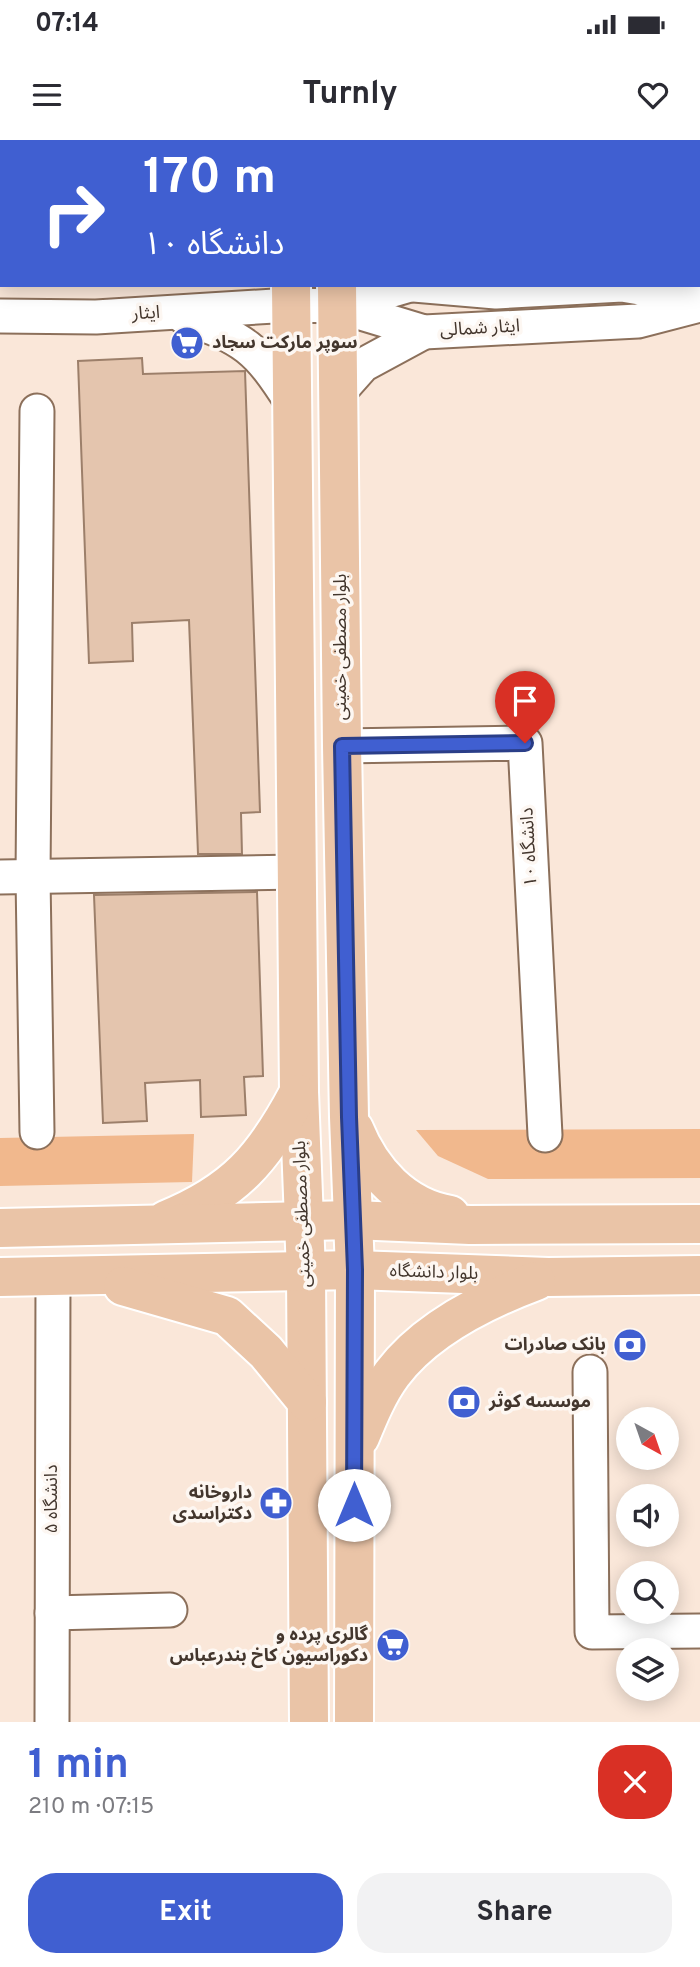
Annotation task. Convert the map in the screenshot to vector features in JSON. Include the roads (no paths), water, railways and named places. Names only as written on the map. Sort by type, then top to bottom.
[{"type":"main road","name":"بلوار مصطفی خمینی","points":[[291,295],[299,1092],[306,1272],[309,1722]]},
{"type":"main road","name":"بلوار مصطفی خمینی","points":[[338,296],[342,746],[349,1117],[355,1270],[354,1722]]},
{"type":"main road","points":[[149,1226],[197,1207],[236,1181],[275,1137],[299,1092]]},
{"type":"main road","points":[[349,1117],[378,1174],[405,1198],[443,1214],[507,1225]]},
{"type":"main road","points":[[0,1228],[353,1220],[507,1225],[700,1223]]},
{"type":"main road","name":"بلوار دانشگاه","points":[[0,1277],[355,1270],[548,1277],[700,1275]]},
{"type":"main road","points":[[68,1276],[227,1317],[266,1352],[306,1402]]},
{"type":"main road","points":[[354,1452],[372,1406],[393,1373],[418,1348],[497,1295],[548,1277]]},
{"type":"street","points":[[175,312],[208,287]]},
{"type":"street","name":"ایثار شمالی","points":[[338,296],[399,287]]},
{"type":"street","name":"ایثار شمالی","points":[[436,287],[496,292],[586,287]]},
{"type":"street","name":"ایثار شمالی","points":[[634,287],[700,298]]},
{"type":"street","name":"ایثار","points":[[0,316],[96,317],[175,312],[291,295],[338,296]]},
{"type":"street","name":"ایثار شمالی","points":[[338,296],[424,332],[638,321],[700,305]]},
{"type":"street","points":[[175,312],[236,337],[257,353],[292,403]]},
{"type":"street","points":[[339,392],[363,365],[424,332]]},
{"type":"street","points":[[37,411],[33,877],[37,1132]]},
{"type":"street","name":"دانشگاه ۱۰","points":[[342,746],[525,743],[545,1135]]},
{"type":"street","points":[[0,877],[297,872]]},
{"type":"street","name":"دانشگاه ۵","points":[[52,1722],[52,1613],[68,1276]]},
{"type":"street","points":[[590,1372],[592,1632],[700,1631]]},
{"type":"street","points":[[52,1613],[170,1610]]},
{"type":"place","name":"سوپر مارکت سجاد","points":[[187,343]]},
{"type":"place","name":"بانک صادرات","points":[[630,1345]]},
{"type":"place","name":"موسسه کوثر","points":[[464,1402]]},
{"type":"place","name":"داروخانه دکتراسدی","points":[[276,1503]]},
{"type":"place","name":"گالری پرده و دکوراسیون کاخ بندرعباس","points":[[393,1645]]}]
